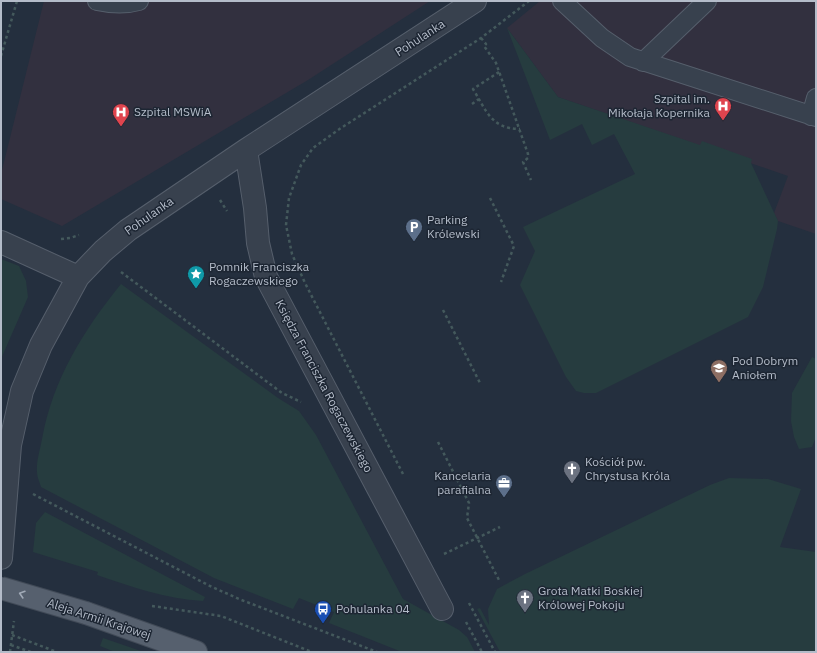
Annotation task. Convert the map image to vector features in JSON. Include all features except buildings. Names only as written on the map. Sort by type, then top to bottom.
[{"type":"main road","name":"Aleja Armii Krajowej","points":[[1,588],[86,614],[196,652]]},
{"type":"street","name":"Pohulanka","points":[[1,558],[10,446],[22,391],[40,345],[78,277],[103,251],[128,230],[246,150],[475,1]]},
{"type":"street","name":"Księdza Franciszka Rogaczewskiego","points":[[246,150],[255,208],[258,243],[266,277],[442,609]]},
{"type":"street","points":[[1,242],[78,277]]},
{"type":"lane","points":[[97,1],[111,4],[139,1]]},
{"type":"lane","points":[[562,1],[571,11],[602,38],[630,58],[813,116],[816,98]]},
{"type":"lane","points":[[643,62],[707,1]]},
{"type":"path","points":[[1,56],[17,1]]},
{"type":"path","points":[[405,478],[305,283],[292,254],[286,225],[289,198],[302,166],[313,148],[341,128],[481,38],[529,1]]},
{"type":"path","points":[[481,38],[486,44],[484,46],[496,63],[520,129],[528,154],[528,158],[523,162],[531,180]]},
{"type":"path","points":[[499,72],[473,89],[494,122],[508,129],[520,129]]},
{"type":"path","points":[[472,104],[479,99]]},
{"type":"path","points":[[219,199],[230,217],[289,198]]},
{"type":"path","points":[[490,198],[514,246],[501,282]]},
{"type":"path","points":[[116,277],[124,268]]},
{"type":"path","points":[[120,271],[282,393],[302,403]]},
{"type":"path","points":[[443,310],[480,383]]},
{"type":"path","points":[[438,442],[469,503],[467,518],[499,580]]},
{"type":"path","points":[[28,491],[210,586],[239,599],[377,652]]},
{"type":"path","points":[[444,554],[500,527]]},
{"type":"path","points":[[441,547],[448,560]]},
{"type":"path","points":[[466,597],[495,652]]},
{"type":"path","points":[[150,606],[221,616],[312,652]]},
{"type":"path","points":[[10,652],[14,620]]},
{"type":"path","points":[[470,631],[482,652]]},
{"type":"path","points":[[12,635],[57,652]]},
{"type":"path","points":[[11,645],[31,652]]},
{"type":"shaded area","name":"Szpital MSWiA","points":[[44,1],[430,1],[308,80],[62,226],[1,199],[1,174]]},
{"type":"shaded area","name":"Szpital im. Mikołaja Kopernika","points":[[540,1],[816,1],[816,234],[778,221],[774,213],[788,176],[558,97],[507,28]]},
{"type":"green space","points":[[507,28],[558,97],[700,145],[702,141],[752,159],[751,163],[778,221],[763,287],[748,317],[596,393],[576,391],[566,377],[520,285],[535,251],[523,227],[635,174],[614,134],[592,145],[582,124],[550,140]]},
{"type":"green space","points":[[1,259],[19,266],[26,281],[28,297],[1,359]]},
{"type":"green space","points":[[121,284],[278,398],[299,411],[316,435],[403,599],[459,630],[467,637],[475,652],[402,652],[329,623],[334,612],[299,598],[293,609],[214,578],[41,487],[37,474],[38,460],[47,417],[54,396],[71,357],[82,338]]},
{"type":"green space","points":[[812,357],[816,359],[816,437],[812,447],[799,449],[794,437],[791,421],[792,393]]},
{"type":"green space","points":[[729,478],[768,479],[801,489],[780,547],[816,552],[816,652],[501,652],[499,650],[477,609],[480,608],[489,625],[488,609],[497,589],[710,485]]},
{"type":"green space","points":[[45,512],[205,597],[203,601],[176,598],[149,592],[97,575],[98,572],[33,552],[36,523]]},
{"type":"green space","points":[[103,638],[144,652],[115,652],[100,646]]},
{"type":"place","name":"Szpital im. Mikołaja Kopernika","points":[[723,121]]},
{"type":"place","name":"Szpital MSWiA","points":[[121,127]]},
{"type":"place","name":"Parking Królewski","points":[[414,242]]},
{"type":"place","name":"Pomnik Franciszka Rogaczewskiego","points":[[196,289]]},
{"type":"place","name":"Pod Dobrym Aniołem","points":[[719,383]]},
{"type":"place","name":"Kościół pw. Chrystusa Króla","points":[[572,484]]},
{"type":"place","name":"Kancelaria parafialna","points":[[504,498]]},
{"type":"place","name":"Grota Matki Boskiej Królowej Pokoju","points":[[525,613]]},
{"type":"place","name":"Pohulanka 04","points":[[323,624]]}]
